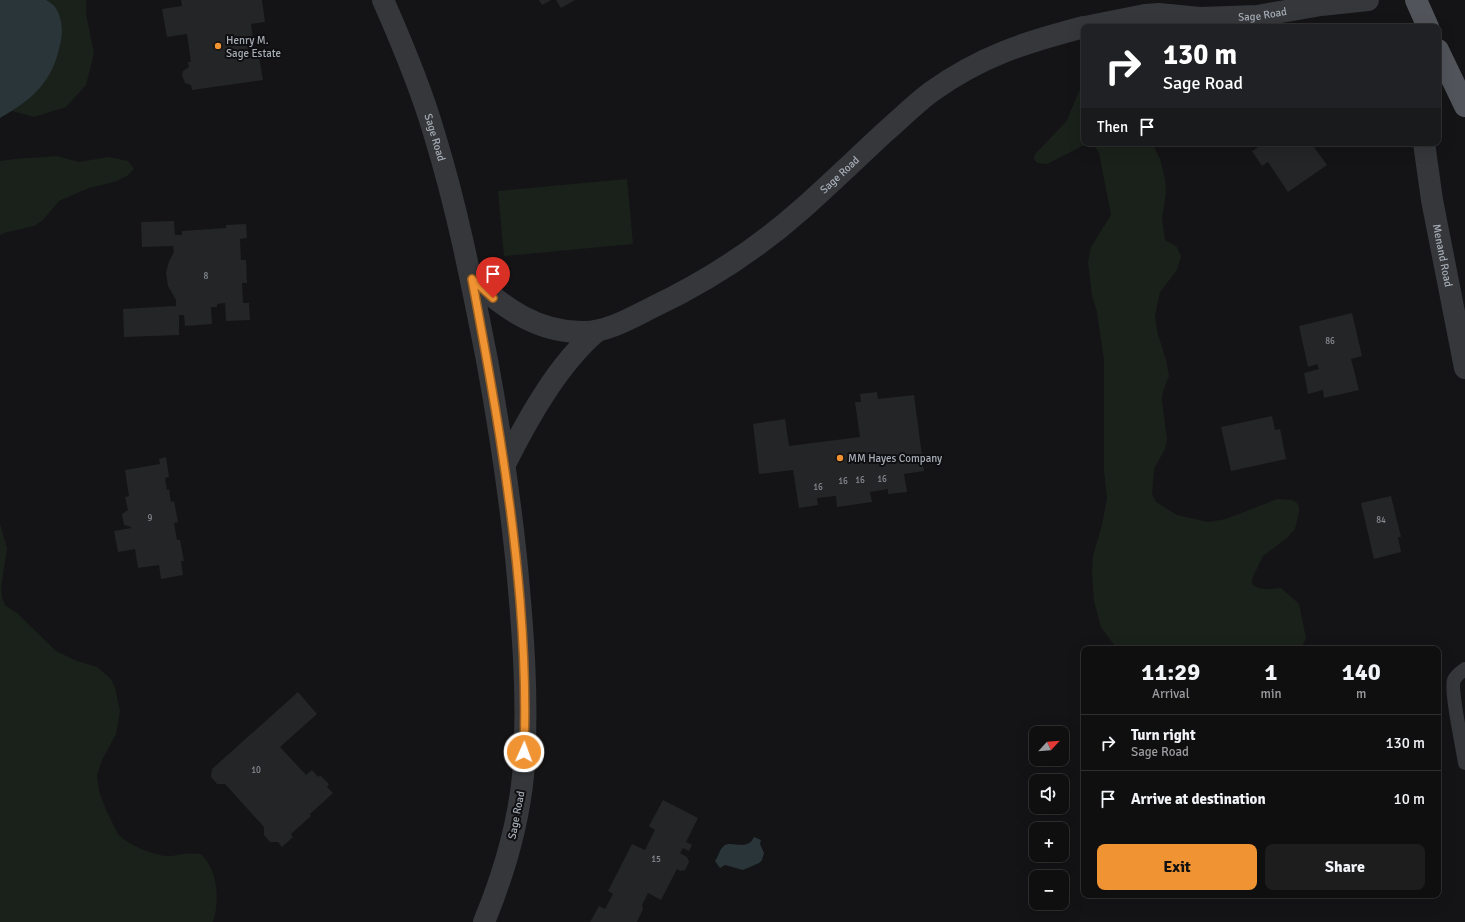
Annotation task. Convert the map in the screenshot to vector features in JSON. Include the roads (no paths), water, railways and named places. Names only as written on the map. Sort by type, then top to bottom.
[{"type":"main road","points":[[1416,0],[1427,24]]},
{"type":"main road","points":[[1441,58],[1465,106]]},
{"type":"street","name":"Sage Road","points":[[383,0],[409,63],[434,131],[472,279],[505,464],[513,524],[524,670],[523,776],[518,812],[498,887],[484,922]]},
{"type":"street","name":"Sage Road","points":[[1100,24],[1145,15],[1200,18],[1257,16],[1321,5],[1368,0]]},
{"type":"street","name":"Sage Road","points":[[472,279],[493,298],[513,313],[531,322],[571,332],[597,331],[672,298],[732,264],[760,244],[803,208],[918,102],[962,72],[981,61],[1008,50],[1081,28]]},
{"type":"street","name":"Menand Road","points":[[1424,146],[1432,200],[1465,368]]},
{"type":"street","name":"Sage Road","points":[[505,464],[535,409],[574,353],[597,331]]},
{"type":"lane","points":[[1465,669],[1459,673],[1454,680],[1455,704],[1465,763]]},
{"type":"place","name":"Henry M. Sage Estate","points":[[218,46]]},
{"type":"place","name":"MM Hayes Company","points":[[840,458]]}]
